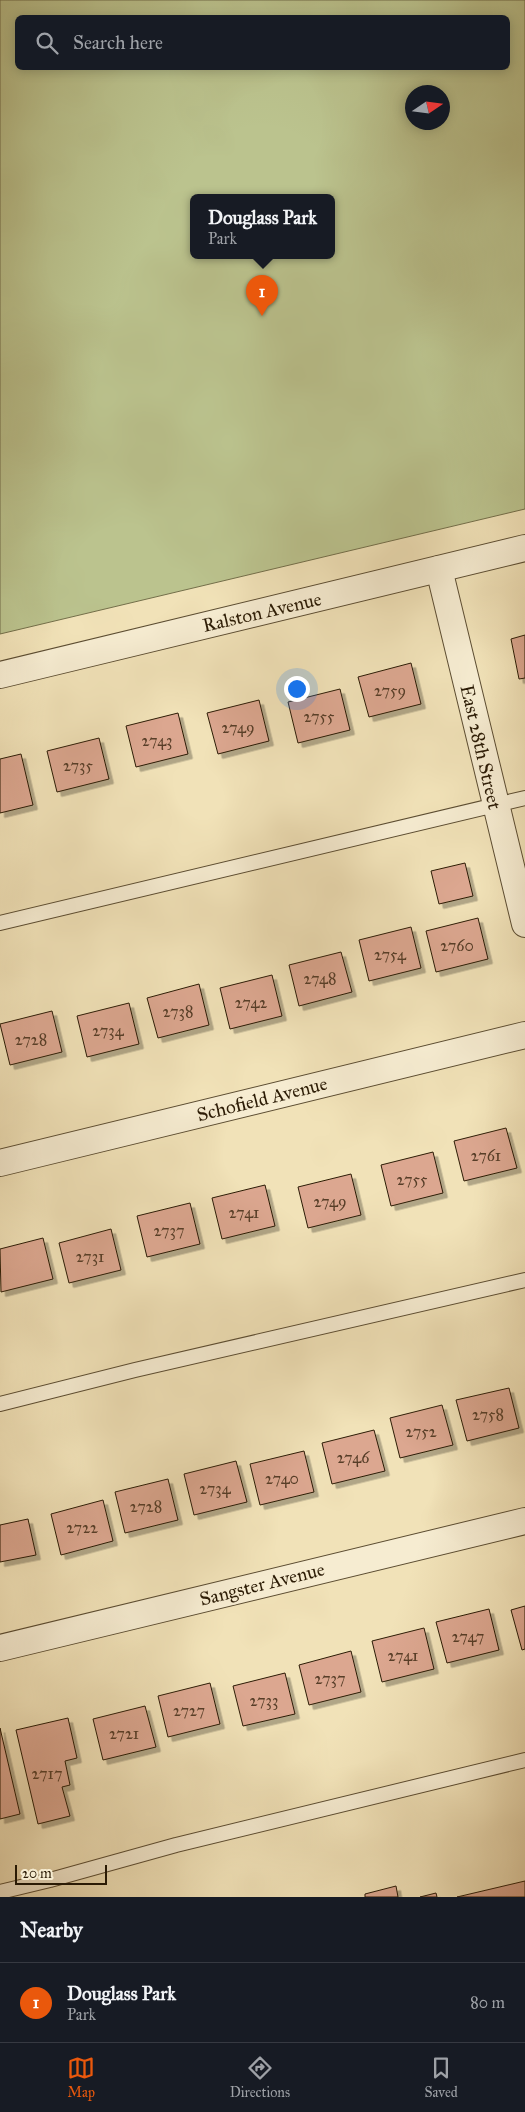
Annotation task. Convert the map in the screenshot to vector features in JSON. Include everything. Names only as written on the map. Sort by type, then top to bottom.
[{"type":"street","name":"Ralston Avenue","points":[[0,675],[525,548]]},
{"type":"street","name":"East 28th Street","points":[[439,569],[525,924]]},
{"type":"street","name":"Schofield Avenue","points":[[0,1163],[525,1035]]},
{"type":"street","name":"Sangster Avenue","points":[[0,1648],[525,1521]]},
{"type":"lane","points":[[0,923],[525,798]]},
{"type":"lane","points":[[0,1404],[145,1368],[525,1280]]},
{"type":"lane","points":[[0,1892],[176,1845],[525,1760]]},
{"type":"green space","points":[[0,0],[525,0],[525,509],[0,634]]},
{"type":"building","points":[[525,635],[525,678],[519,679],[511,639]]},
{"type":"building","points":[[411,663],[421,704],[369,717],[358,677]]},
{"type":"building","points":[[340,689],[350,730],[298,743],[288,702]]},
{"type":"building","points":[[259,700],[269,741],[218,754],[207,713]]},
{"type":"building","points":[[178,713],[188,754],[136,767],[126,726]]},
{"type":"building","points":[[99,738],[109,779],[57,792],[47,751]]},
{"type":"building","points":[[21,754],[33,805],[0,813],[0,759]]},
{"type":"building","points":[[465,863],[473,896],[439,904],[431,871]]},
{"type":"building","points":[[478,918],[488,959],[436,972],[426,931]]},
{"type":"building","points":[[411,927],[421,968],[369,981],[359,940]]},
{"type":"building","points":[[341,952],[352,992],[299,1006],[289,965]]},
{"type":"building","points":[[272,975],[282,1016],[230,1029],[220,988]]},
{"type":"building","points":[[199,984],[209,1025],[158,1038],[147,998]]},
{"type":"building","points":[[129,1003],[139,1044],[87,1057],[77,1016]]},
{"type":"building","points":[[52,1011],[62,1052],[10,1065],[0,1024]]},
{"type":"building","points":[[506,1128],[517,1168],[464,1181],[454,1141]]},
{"type":"building","points":[[433,1152],[443,1193],[391,1206],[381,1165]]},
{"type":"building","points":[[351,1174],[361,1215],[308,1228],[298,1187]]},
{"type":"building","points":[[265,1185],[275,1226],[222,1239],[212,1198]]},
{"type":"building","points":[[190,1203],[200,1244],[147,1257],[137,1216]]},
{"type":"building","points":[[111,1229],[121,1270],[69,1283],[59,1243]]},
{"type":"building","points":[[43,1238],[53,1279],[1,1292],[0,1249]]},
{"type":"building","points":[[509,1388],[519,1428],[467,1441],[456,1400]]},
{"type":"building","points":[[442,1405],[453,1445],[400,1458],[390,1418]]},
{"type":"building","points":[[374,1430],[385,1471],[332,1484],[322,1443]]},
{"type":"building","points":[[304,1451],[314,1492],[260,1505],[250,1464]]},
{"type":"building","points":[[236,1461],[247,1502],[194,1515],[184,1474]]},
{"type":"building","points":[[168,1479],[178,1520],[125,1533],[115,1492]]},
{"type":"building","points":[[103,1500],[113,1541],[61,1555],[51,1514]]},
{"type":"building","points":[[28,1519],[36,1555],[0,1562],[0,1525]]},
{"type":"building","points":[[525,1606],[525,1649],[522,1650],[511,1610]]},
{"type":"building","points":[[489,1609],[499,1650],[447,1663],[436,1622]]},
{"type":"building","points":[[424,1628],[434,1669],[382,1682],[372,1641]]},
{"type":"building","points":[[351,1651],[361,1692],[309,1705],[299,1665]]},
{"type":"building","points":[[285,1673],[295,1714],[243,1726],[233,1686]]},
{"type":"building","points":[[210,1683],[220,1724],[168,1737],[158,1696]]},
{"type":"building","points":[[145,1706],[156,1747],[103,1760],[93,1719]]},
{"type":"building","points":[[68,1718],[77,1758],[65,1761],[70,1785],[62,1787],[70,1816],[38,1824],[16,1730]]},
{"type":"building","points":[[0,1728],[20,1814],[0,1819]]},
{"type":"building","points":[[525,1881],[525,1897],[457,1897]]},
{"type":"building","points":[[396,1886],[398,1897],[365,1897],[365,1894]]},
{"type":"building","points":[[436,1893],[437,1897],[420,1897]]},
{"type":"place","name":"Douglass Park","points":[[262,316]]}]
